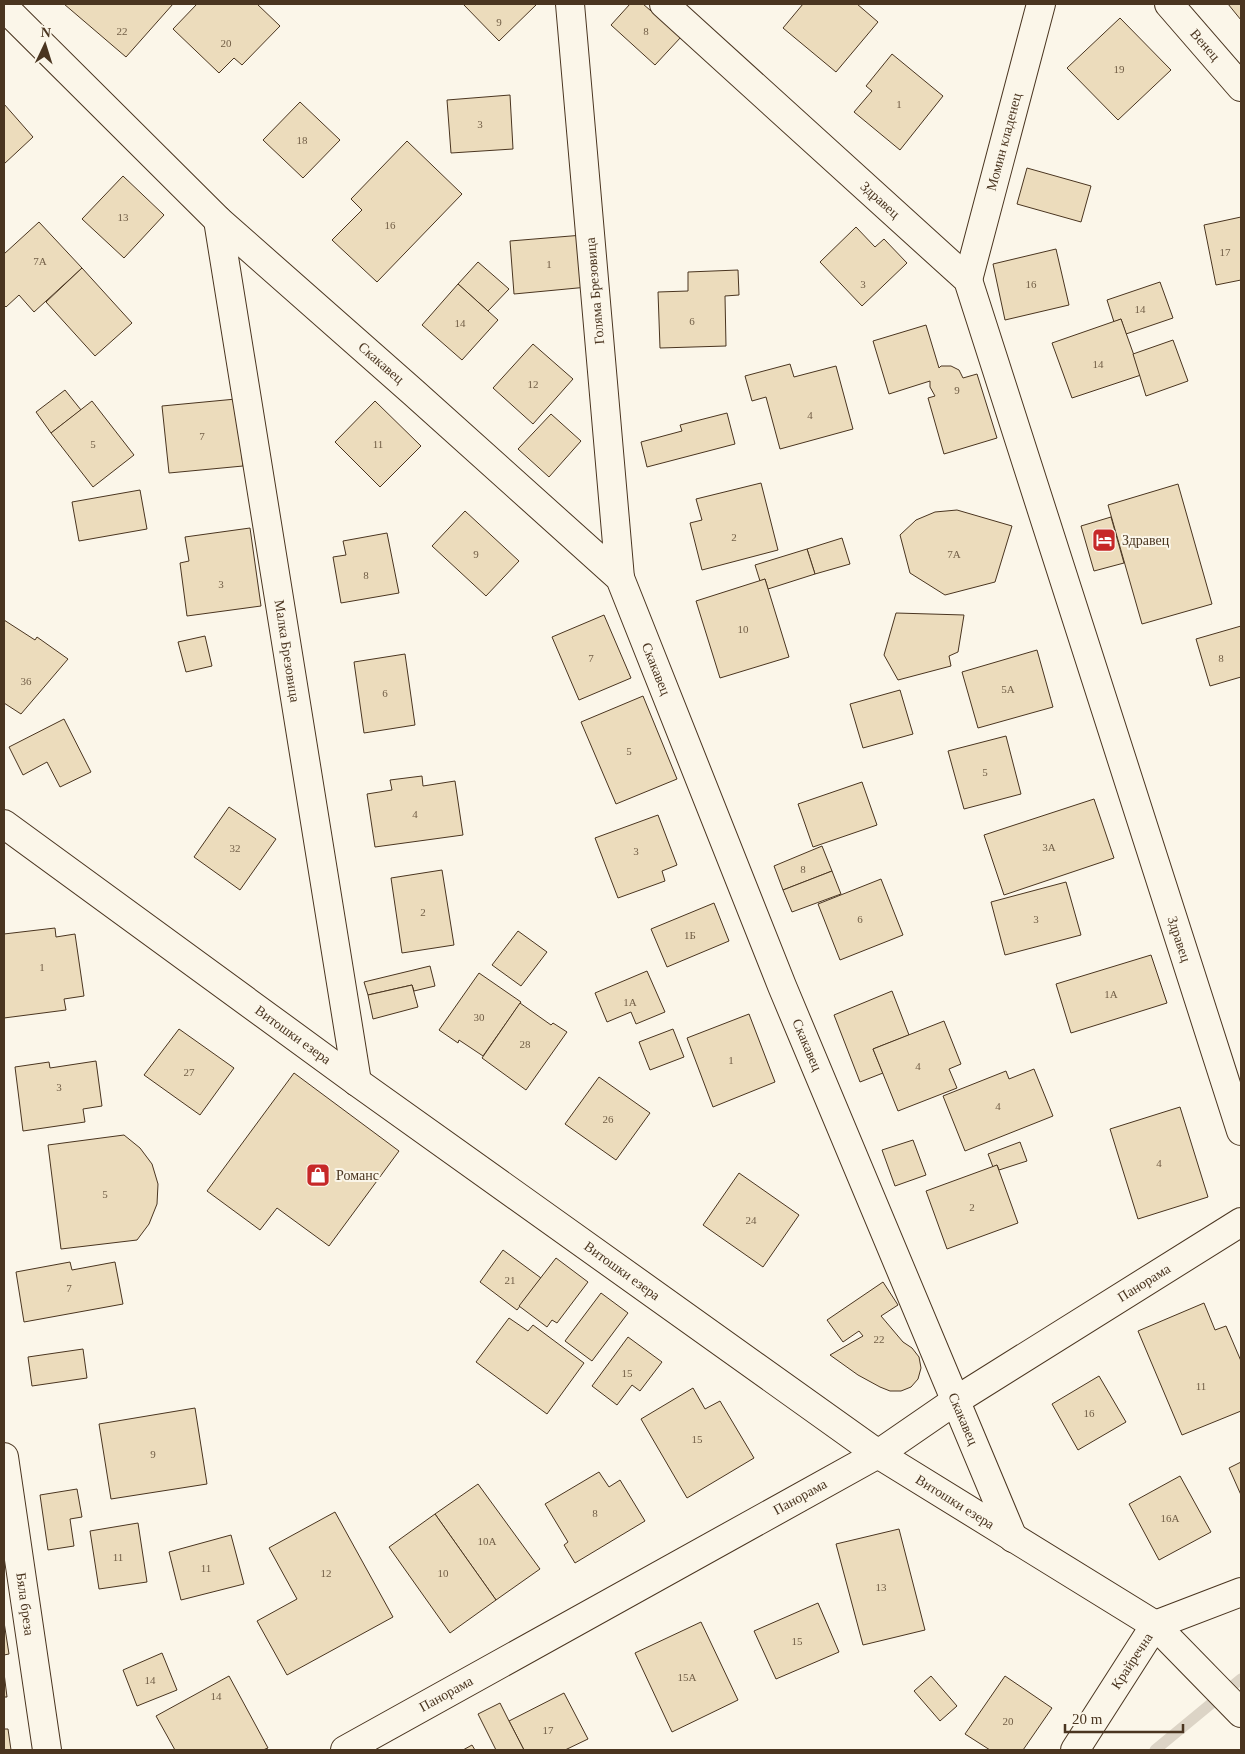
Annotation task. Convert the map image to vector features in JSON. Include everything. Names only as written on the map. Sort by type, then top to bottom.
[{"type":"street","name":"Голяма Брезовица","points":[[570,4],[620,578]]},
{"type":"street","name":"Здравец","points":[[664,4],[968,280],[1241,1131]]},
{"type":"street","name":"Момин кладенец","points":[[968,280],[1041,4]]},
{"type":"street","name":"Венец","points":[[1169,4],[1241,87]]},
{"type":"street","name":"Скакавец","points":[[4,7],[218,220],[620,578],[786,995],[1013,1538]]},
{"type":"street","name":"Малка Брезовица","points":[[218,220],[357,1082]]},
{"type":"street","name":"Витошки езера","points":[[4,824],[357,1082],[878,1454],[1155,1625],[1241,1713]]},
{"type":"street","name":"Панорама","points":[[345,1750],[878,1454],[955,1401],[1241,1222]]},
{"type":"street","name":"Бяла бреза","points":[[4,1457],[46,1750]]},
{"type":"street","name":"Крайречна","points":[[1075,1750],[1155,1625],[1241,1592]]},
{"type":"building","points":[[64,4],[173,4],[126,57]]},
{"type":"building","points":[[197,4],[257,4],[280,26],[242,65],[234,58],[219,73],[173,29]]},
{"type":"building","points":[[463,4],[537,4],[499,41]]},
{"type":"building","points":[[630,4],[643,4],[681,37],[655,65],[611,25]]},
{"type":"building","points":[[803,4],[857,4],[878,22],[836,72],[783,28]]},
{"type":"building","points":[[1228,4],[1241,4],[1241,20]]},
{"type":"building","points":[[1120,18],[1171,70],[1118,120],[1067,68]]},
{"type":"building","points":[[892,54],[943,96],[900,150],[854,112],[872,91],[866,86]]},
{"type":"building","points":[[510,95],[513,149],[451,153],[447,100]]},
{"type":"building","points":[[300,102],[340,140],[303,178],[263,140]]},
{"type":"building","points":[[4,104],[33,137],[4,164]]},
{"type":"building","points":[[407,141],[462,194],[377,282],[332,240],[362,210],[351,199]]},
{"type":"building","points":[[1027,168],[1091,186],[1081,222],[1017,204]]},
{"type":"building","points":[[123,176],[164,215],[124,258],[82,219]]},
{"type":"building","points":[[1241,217],[1241,280],[1216,285],[1204,225]]},
{"type":"building","points":[[39,222],[82,268],[34,312],[19,295],[6,307],[4,305],[4,254]]},
{"type":"building","points":[[856,227],[875,247],[884,239],[907,263],[862,306],[820,262]]},
{"type":"building","points":[[583,235],[588,287],[514,294],[510,241]]},
{"type":"building","points":[[1056,249],[1069,305],[1005,320],[993,264]]},
{"type":"building","points":[[478,262],[509,289],[488,311],[458,284]]},
{"type":"building","points":[[82,268],[132,323],[95,356],[46,302]]},
{"type":"building","points":[[738,270],[739,295],[725,296],[726,346],[660,348],[658,292],[688,291],[688,272]]},
{"type":"building","points":[[1160,282],[1173,318],[1126,334],[1121,319],[1114,322],[1107,300]]},
{"type":"building","points":[[458,284],[498,320],[462,360],[422,325]]},
{"type":"building","points":[[1121,319],[1141,375],[1072,398],[1052,343]]},
{"type":"building","points":[[926,325],[939,368],[941,366],[951,366],[959,370],[963,378],[977,374],[997,438],[944,454],[928,398],[935,396],[930,387],[930,381],[889,394],[873,341]]},
{"type":"building","points":[[1173,340],[1188,381],[1146,396],[1133,354]]},
{"type":"building","points":[[533,344],[573,379],[533,424],[493,388]]},
{"type":"building","points":[[790,364],[794,377],[836,366],[853,429],[780,449],[766,397],[752,401],[745,376]]},
{"type":"building","points":[[65,390],[81,410],[51,433],[36,412]]},
{"type":"building","points":[[236,399],[243,466],[169,473],[162,406]]},
{"type":"building","points":[[92,401],[134,455],[93,487],[51,433]]},
{"type":"building","points":[[375,401],[421,446],[380,487],[335,442]]},
{"type":"building","points":[[727,413],[735,444],[647,467],[641,442],[682,431],[680,425]]},
{"type":"building","points":[[551,414],[581,441],[549,477],[518,449]]},
{"type":"building","points":[[761,483],[778,550],[702,570],[690,523],[702,520],[696,499]]},
{"type":"building","points":[[1178,484],[1212,604],[1142,624],[1108,505]]},
{"type":"building","points":[[140,490],[147,529],[79,541],[72,502]]},
{"type":"building","points":[[957,510],[1012,526],[995,582],[945,595],[910,573],[900,535],[916,520],[935,512]]},
{"type":"building","points":[[465,511],[519,561],[486,596],[432,546]]},
{"type":"building","points":[[1111,517],[1124,563],[1094,571],[1081,526]]},
{"type":"building","points":[[250,528],[261,606],[187,616],[180,563],[189,561],[185,537]]},
{"type":"building","points":[[387,533],[399,593],[341,603],[333,557],[346,555],[343,541]]},
{"type":"building","points":[[842,538],[850,564],[815,574],[807,549]]},
{"type":"building","points":[[807,549],[815,574],[768,589],[765,579],[760,581],[755,565]]},
{"type":"building","points":[[765,579],[789,657],[720,678],[696,601]]},
{"type":"building","points":[[896,613],[964,615],[958,652],[949,656],[951,666],[898,680],[884,655]]},
{"type":"building","points":[[604,615],[631,678],[579,700],[552,637]]},
{"type":"building","points":[[4,620],[35,640],[37,637],[68,659],[21,714],[4,703]]},
{"type":"building","points":[[1241,626],[1241,677],[1210,686],[1196,639]]},
{"type":"building","points":[[205,636],[212,666],[186,672],[178,642]]},
{"type":"building","points":[[1037,650],[1053,707],[978,728],[962,672]]},
{"type":"building","points":[[405,654],[415,725],[364,733],[354,662]]},
{"type":"building","points":[[900,690],[913,734],[863,748],[850,704]]},
{"type":"building","points":[[643,696],[677,779],[616,804],[581,722]]},
{"type":"building","points":[[64,719],[91,772],[60,787],[47,762],[23,775],[9,747]]},
{"type":"building","points":[[1006,736],[1021,794],[964,809],[948,751]]},
{"type":"building","points":[[422,776],[423,786],[455,781],[463,835],[375,847],[367,794],[392,790],[390,780]]},
{"type":"building","points":[[862,782],[877,825],[813,847],[798,804]]},
{"type":"building","points":[[1094,799],[1114,858],[1004,895],[984,835]]},
{"type":"building","points":[[229,807],[276,839],[240,890],[194,857]]},
{"type":"building","points":[[658,815],[677,865],[662,871],[665,881],[618,898],[595,838]]},
{"type":"building","points":[[822,846],[832,871],[783,890],[774,866]]},
{"type":"building","points":[[442,870],[454,945],[402,953],[391,878]]},
{"type":"building","points":[[832,871],[841,894],[792,912],[783,890]]},
{"type":"building","points":[[881,879],[903,935],[840,960],[818,904]]},
{"type":"building","points":[[1066,882],[1081,935],[1005,955],[991,902]]},
{"type":"building","points":[[714,903],[729,941],[667,967],[651,929]]},
{"type":"building","points":[[55,928],[56,937],[75,934],[84,996],[64,999],[66,1010],[4,1018],[4,934]]},
{"type":"building","points":[[518,931],[547,952],[521,986],[492,965]]},
{"type":"building","points":[[1151,955],[1167,1003],[1071,1033],[1056,984]]},
{"type":"building","points":[[430,966],[435,986],[414,991],[412,985],[368,995],[364,982]]},
{"type":"building","points":[[647,971],[665,1012],[636,1024],[631,1012],[607,1022],[595,993]]},
{"type":"building","points":[[479,973],[521,1002],[483,1056],[459,1040],[458,1043],[439,1030]]},
{"type":"building","points":[[412,985],[418,1007],[373,1019],[368,995]]},
{"type":"building","points":[[892,991],[909,1035],[873,1049],[883,1073],[860,1082],[834,1015]]},
{"type":"building","points":[[520,1003],[551,1025],[553,1023],[567,1032],[526,1090],[482,1058]]},
{"type":"building","points":[[749,1014],[775,1082],[713,1107],[687,1038]]},
{"type":"building","points":[[944,1021],[961,1064],[949,1069],[957,1088],[898,1111],[873,1049]]},
{"type":"building","points":[[179,1029],[234,1068],[200,1115],[144,1075]]},
{"type":"building","points":[[673,1029],[684,1057],[650,1070],[639,1042]]},
{"type":"building","points":[[96,1061],[102,1106],[83,1109],[85,1122],[23,1131],[15,1067],[49,1062],[50,1068]]},
{"type":"building","points":[[1034,1069],[1053,1116],[965,1151],[943,1096],[1006,1071],[1009,1079]]},
{"type":"building","points":[[294,1073],[399,1151],[329,1246],[277,1208],[260,1230],[207,1191]]},
{"type":"building","points":[[599,1077],[650,1113],[616,1160],[565,1124]]},
{"type":"building","points":[[1180,1107],[1208,1197],[1138,1219],[1110,1129]]},
{"type":"building","points":[[124,1135],[140,1148],[152,1164],[158,1184],[157,1204],[149,1224],[137,1240],[61,1249],[48,1145]]},
{"type":"building","points":[[913,1140],[926,1175],[895,1186],[882,1150]]},
{"type":"building","points":[[1020,1142],[1027,1161],[999,1170],[997,1165],[993,1167],[988,1154]]},
{"type":"building","points":[[997,1165],[1018,1223],[947,1249],[926,1191]]},
{"type":"building","points":[[739,1173],[799,1215],[763,1267],[703,1225]]},
{"type":"building","points":[[503,1250],[541,1278],[517,1310],[480,1282]]},
{"type":"building","points":[[556,1258],[588,1282],[557,1323],[552,1320],[547,1327],[519,1306]]},
{"type":"building","points":[[70,1262],[72,1270],[115,1262],[123,1304],[24,1322],[16,1272]]},
{"type":"building","points":[[883,1282],[898,1305],[881,1316],[903,1342],[912,1348],[919,1357],[921,1368],[918,1379],[911,1387],[901,1391],[890,1391],[880,1387],[858,1375],[830,1355],[863,1336],[859,1331],[843,1342],[827,1320]]},
{"type":"building","points":[[601,1293],[628,1313],[592,1361],[565,1341]]},
{"type":"building","points":[[1204,1303],[1215,1330],[1226,1326],[1241,1361],[1241,1411],[1182,1435],[1138,1331]]},
{"type":"building","points":[[509,1318],[528,1331],[533,1325],[584,1363],[547,1414],[476,1362]]},
{"type":"building","points":[[628,1337],[662,1362],[640,1391],[632,1385],[617,1405],[592,1386]]},
{"type":"building","points":[[83,1349],[87,1378],[32,1386],[28,1357]]},
{"type":"building","points":[[1099,1376],[1126,1422],[1078,1450],[1052,1404]]},
{"type":"building","points":[[693,1388],[705,1409],[720,1401],[754,1458],[687,1498],[641,1419]]},
{"type":"building","points":[[195,1408],[207,1484],[111,1499],[99,1424]]},
{"type":"building","points":[[1241,1462],[1241,1495],[1229,1468]]},
{"type":"building","points":[[599,1472],[609,1487],[620,1480],[645,1521],[575,1563],[564,1545],[568,1542],[545,1504]]},
{"type":"building","points":[[1180,1476],[1211,1532],[1159,1560],[1129,1504]]},
{"type":"building","points":[[478,1484],[540,1569],[496,1600],[435,1514]]},
{"type":"building","points":[[77,1489],[82,1517],[70,1519],[74,1546],[48,1550],[40,1495]]},
{"type":"building","points":[[335,1512],[393,1617],[287,1675],[257,1621],[297,1599],[269,1548]]},
{"type":"building","points":[[435,1514],[496,1600],[450,1633],[389,1547]]},
{"type":"building","points":[[138,1523],[147,1582],[99,1589],[90,1531]]},
{"type":"building","points":[[899,1529],[925,1630],[863,1645],[836,1544]]},
{"type":"building","points":[[231,1535],[244,1584],[181,1600],[169,1552]]},
{"type":"building","points":[[818,1603],[839,1652],[776,1679],[754,1631]]},
{"type":"building","points":[[4,1622],[9,1654],[4,1655]]},
{"type":"building","points":[[701,1622],[738,1700],[672,1732],[635,1653]]},
{"type":"building","points":[[162,1653],[177,1690],[137,1706],[123,1670]]},
{"type":"building","points":[[4,1673],[7,1697],[4,1697]]},
{"type":"building","points":[[229,1676],[268,1748],[263,1750],[175,1750],[156,1716]]},
{"type":"building","points":[[931,1676],[957,1706],[940,1721],[914,1691]]},
{"type":"building","points":[[1005,1676],[1052,1708],[1023,1750],[990,1750],[965,1734]]},
{"type":"building","points":[[564,1693],[588,1739],[565,1750],[524,1750],[509,1721]]},
{"type":"building","points":[[500,1703],[524,1750],[496,1750],[478,1714]]},
{"type":"building","points":[[4,1729],[8,1729],[11,1750],[4,1750]]},
{"type":"building","points":[[472,1745],[475,1750],[463,1750]]},
{"type":"waterway","points":[[1155,1750],[1241,1679]]},
{"type":"place","name":"Здравец","points":[[1104,540]]},
{"type":"place","name":"Романс","points":[[318,1175]]}]
